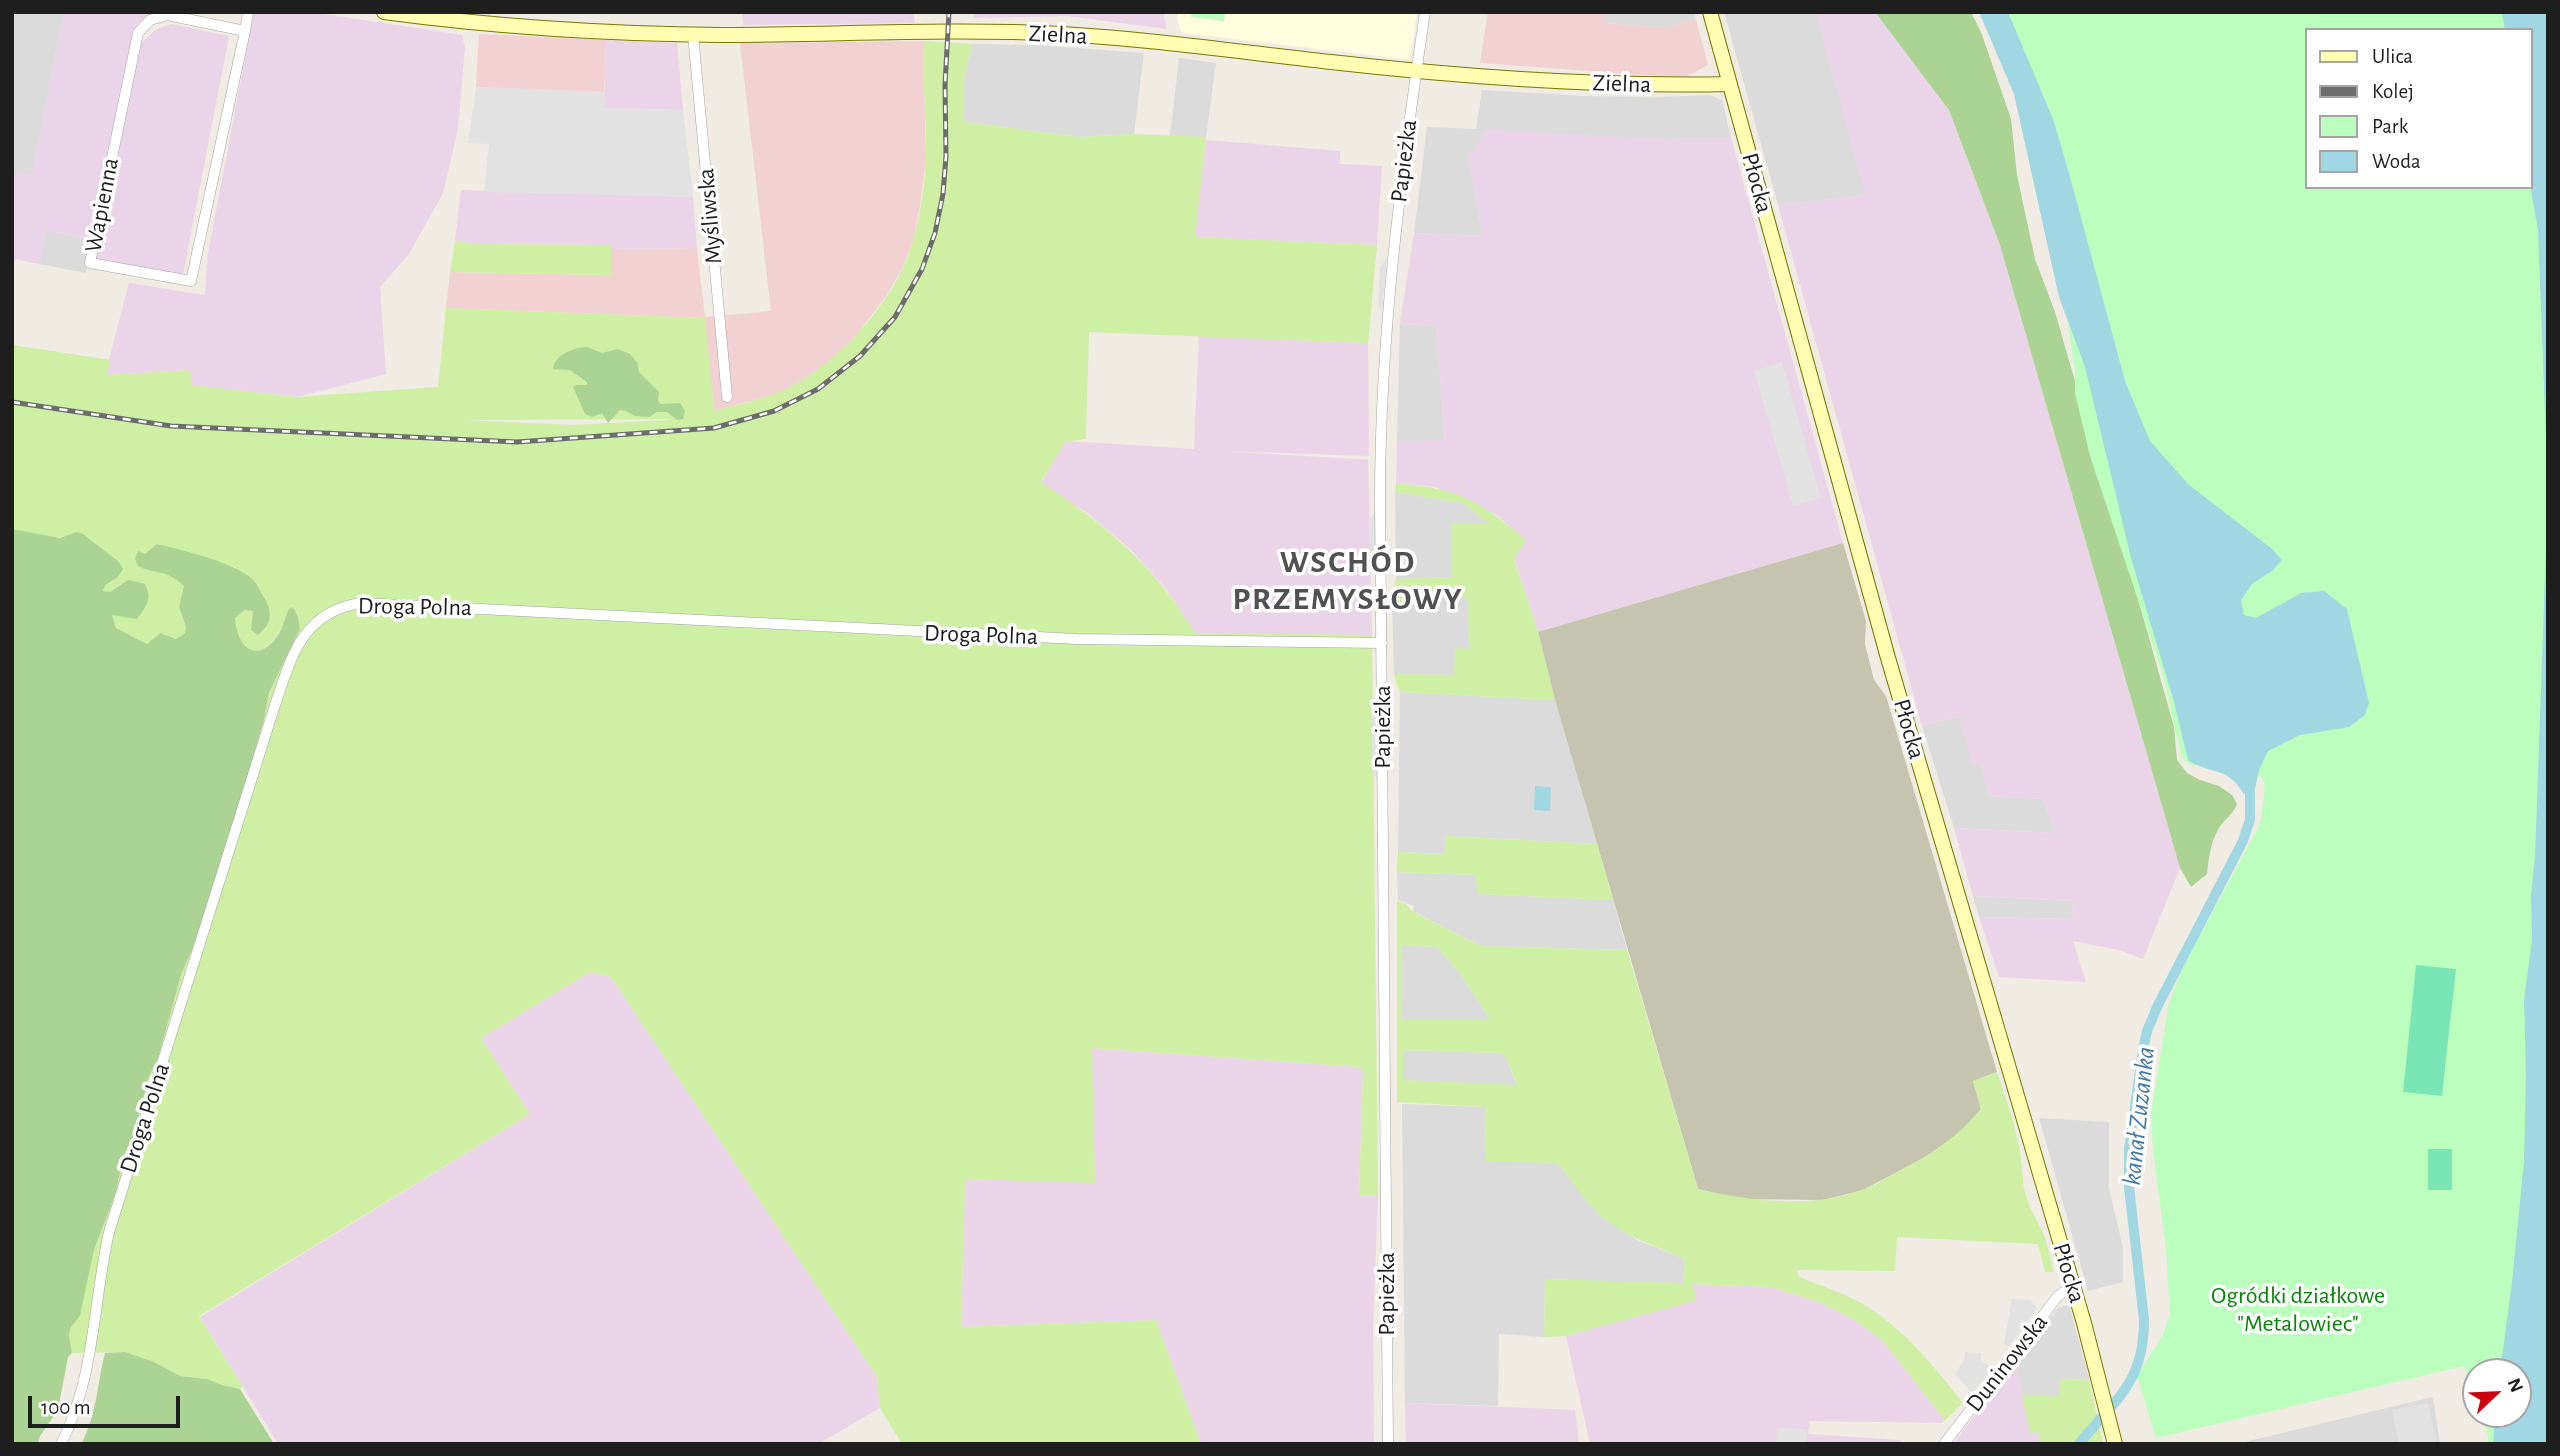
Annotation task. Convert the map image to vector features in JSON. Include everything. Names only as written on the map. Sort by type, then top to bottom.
[{"type":"street","name":"Wapienna","points":[[245,31],[167,15],[150,20],[138,33],[90,263],[191,281],[245,31],[248,12]]},
{"type":"street","name":"Zielna","points":[[384,12],[506,27],[693,34],[1065,34],[1416,71],[1644,86],[1730,84]]},
{"type":"street","name":"Papieżka","points":[[1388,1444],[1380,466],[1386,327],[1399,195],[1425,12]]},
{"type":"street","name":"Płocka","points":[[1710,12],[1885,645],[2073,1286],[2115,1444]]},
{"type":"street","name":"Myśliwska","points":[[693,34],[727,397]]},
{"type":"street","name":"Droga Polna","points":[[61,1444],[77,1405],[88,1367],[100,1269],[109,1232],[274,708],[287,669],[299,645],[316,621],[330,611],[361,603],[1077,639],[1382,643]]},
{"type":"street","name":"Duninowska","points":[[1944,1444],[2058,1296],[2073,1286]]},
{"type":"shaded area","points":[[12,12],[64,12],[32,175],[12,171]]},
{"type":"shaded area","points":[[64,12],[170,12],[138,23],[93,240],[46,230],[39,264],[15,259],[12,273],[12,171],[32,174]]},
{"type":"shaded area","points":[[254,12],[311,12],[462,35],[465,47],[458,129],[443,193],[409,254],[380,287],[386,374],[297,397],[191,385],[189,370],[110,375],[249,449],[12,345],[109,360],[129,283],[205,295],[208,253]]},
{"type":"shaded area","points":[[742,12],[913,12],[915,23],[743,25]]},
{"type":"shaded area","points":[[975,12],[1164,12],[1166,29],[1068,16],[973,18]]},
{"type":"shaded area","points":[[1177,12],[1417,12],[1410,60],[1183,33],[1179,27]]},
{"type":"shaded area","points":[[1488,12],[1605,12],[1605,23],[1666,28],[1696,19],[1708,65],[1684,78],[1480,63]]},
{"type":"shaded area","points":[[1605,12],[1694,12],[1696,19],[1666,28],[1605,23]]},
{"type":"shaded area","points":[[1724,12],[1816,12],[1866,195],[1778,205]]},
{"type":"shaded area","points":[[1816,12],[1875,12],[1949,110],[2000,245],[2180,868],[2143,959],[2119,950],[2073,941],[2086,982],[1999,977],[1979,917],[2072,919],[2073,901],[1973,896],[1954,828],[2056,833],[2043,799],[1990,796],[1980,764],[1972,763],[1960,719],[1955,717],[1922,726],[1778,205],[1865,195]]},
{"type":"shaded area","points":[[171,24],[229,36],[183,275],[94,259],[140,44],[155,30]]},
{"type":"shaded area","points":[[479,34],[606,40],[604,92],[476,87]]},
{"type":"shaded area","points":[[606,40],[677,43],[683,110],[604,108]]},
{"type":"shaded area","points":[[923,41],[926,159],[913,242],[902,269],[886,296],[858,333],[835,358],[812,375],[777,394],[714,411],[704,318],[446,308],[450,272],[610,275],[611,249],[697,248],[705,317],[771,311],[740,43]]},
{"type":"shaded area","points":[[972,44],[1035,45],[1144,53],[1134,134],[1079,137],[964,122],[963,83]]},
{"type":"shaded area","points":[[1179,58],[1216,63],[1206,137],[1170,136]]},
{"type":"shaded area","points":[[476,87],[604,92],[604,108],[683,110],[693,197],[484,192],[489,144],[468,143]]},
{"type":"shaded area","points":[[1482,90],[1583,96],[1710,95],[1722,100],[1731,138],[1671,139],[1468,157],[1483,236],[1414,233],[1427,127],[1476,129]]},
{"type":"shaded area","points":[[1487,130],[1671,139],[1731,138],[1843,543],[1538,632],[1514,558],[1525,540],[1498,516],[1435,487],[1396,483],[1397,442],[1445,439],[1436,326],[1400,324],[1414,233],[1483,236],[1468,157]]},
{"type":"shaded area","points":[[1206,140],[1340,151],[1340,164],[1382,166],[1377,245],[1194,237]]},
{"type":"shaded area","points":[[461,190],[693,197],[697,248],[611,249],[611,245],[477,244],[455,241]]},
{"type":"shaded area","points":[[46,230],[93,240],[86,273],[39,264]]},
{"type":"shaded area","points":[[1387,256],[1382,311],[1378,306],[1380,268]]},
{"type":"shaded area","points":[[1400,324],[1436,326],[1445,440],[1397,442]]},
{"type":"shaded area","points":[[1199,336],[1368,343],[1369,456],[1225,451],[1368,460],[1372,635],[1195,633],[1166,589],[1131,550],[1090,515],[1041,483],[1065,441],[1194,449]]},
{"type":"shaded area","points":[[1782,362],[1821,498],[1793,506],[1754,371]]},
{"type":"shaded area","points":[[1395,492],[1464,503],[1490,524],[1451,577],[1396,579]]},
{"type":"shaded area","points":[[1375,513],[1375,568],[1370,564],[1370,518]]},
{"type":"shaded area","points":[[1843,543],[1866,621],[1865,644],[1874,680],[1886,696],[1997,1072],[1973,1081],[1981,1109],[1961,1132],[1927,1156],[1863,1190],[1823,1200],[1738,1199],[1698,1189],[1555,700],[1538,632]]},
{"type":"shaded area","points":[[1416,594],[1468,598],[1469,649],[1455,675],[1394,674],[1392,603],[1416,604]]},
{"type":"shaded area","points":[[1400,692],[1555,700],[1597,844],[1446,836],[1445,854],[1398,852]]},
{"type":"shaded area","points":[[1376,694],[1377,778],[1372,773],[1372,706]]},
{"type":"shaded area","points":[[1956,717],[1960,719],[1972,762],[1980,763],[1990,796],[2043,799],[2056,833],[1954,828],[1922,726]]},
{"type":"shaded area","points":[[1397,872],[1477,875],[1478,894],[1613,900],[1627,950],[1481,946],[1413,911],[1414,906],[1398,900]]},
{"type":"shaded area","points":[[1973,896],[2073,901],[2072,919],[1979,917]]},
{"type":"shaded area","points":[[1401,945],[1437,947],[1461,975],[1491,1020],[1402,1020]]},
{"type":"shaded area","points":[[590,972],[611,977],[877,1377],[880,1408],[818,1444],[278,1444],[200,1317],[530,1114],[481,1038]]},
{"type":"shaded area","points":[[1091,1048],[1360,1067],[1363,1072],[1359,1195],[1378,1196],[1373,1332],[1374,1444],[1201,1444],[1156,1320],[961,1327],[965,1179],[1095,1182]]},
{"type":"shaded area","points":[[1402,1050],[1504,1053],[1517,1086],[1403,1080]]},
{"type":"shaded area","points":[[1402,1104],[1486,1107],[1485,1160],[1557,1163],[1595,1209],[1637,1240],[1685,1259],[1683,1284],[1545,1279],[1544,1337],[1499,1334],[1498,1406],[1405,1403]]},
{"type":"shaded area","points":[[2039,1118],[2109,1122],[2109,1189],[2123,1247],[2123,1282],[2088,1291]]},
{"type":"shaded area","points":[[1691,1284],[1772,1287],[1818,1302],[1850,1317],[1882,1340],[1944,1419],[1942,1423],[1810,1421],[1808,1434],[1900,1440],[1903,1444],[1590,1444],[1566,1336],[1696,1300]]},
{"type":"shaded area","points":[[2012,1299],[2030,1300],[2037,1308],[2009,1346],[2004,1344]]},
{"type":"shaded area","points":[[2069,1304],[2089,1379],[2061,1380],[2061,1396],[2022,1395],[2017,1371],[2019,1357],[2057,1309]]},
{"type":"shaded area","points":[[1965,1352],[1981,1353],[1981,1361],[1992,1368],[1972,1393],[1955,1374],[1964,1360]]},
{"type":"shaded area","points":[[2019,1357],[2017,1371],[2030,1432],[2038,1432],[2040,1444],[1953,1444]]},
{"type":"shaded area","points":[[2433,1397],[2440,1444],[2236,1444]]},
{"type":"shaded area","points":[[1405,1403],[1575,1410],[1579,1444],[1406,1444]]},
{"type":"shaded area","points":[[2428,1403],[2437,1444],[2399,1444],[2392,1410]]},
{"type":"shaded area","points":[[1777,1428],[1807,1429],[1806,1444],[1776,1444]]},
{"type":"green space","points":[[1192,12],[1225,12],[1224,21],[1191,17]]},
{"type":"green space","points":[[1875,12],[1971,12],[1981,32],[2011,119],[2017,175],[2035,259],[2055,312],[2148,634],[2174,727],[2177,760],[2187,773],[2219,786],[2232,795],[2237,804],[2216,834],[2210,851],[2207,874],[2191,887],[2180,868],[2000,245],[1949,110]]},
{"type":"green space","name":"Ogródki działkowe \"Metalowiec\"","points":[[1985,12],[2548,12],[2548,1444],[2488,1444],[2486,1428],[2532,1428],[2532,1358],[2462,1358],[2462,1366],[2156,1438],[2137,1376],[2163,1335],[2170,1314],[2166,1249],[2151,1114],[2169,1003],[2184,965],[2260,824],[2265,789],[2262,777],[2244,768],[2191,765],[2182,758],[2163,675],[2090,456],[2075,393],[2075,370],[2068,309],[2029,128]]},
{"type":"green space","points":[[923,41],[972,44],[963,83],[964,122],[1079,137],[1134,134],[1206,137],[1195,237],[1377,245],[1368,343],[1089,332],[1086,439],[1065,442],[1041,482],[1087,514],[1127,548],[1162,586],[1195,633],[1372,635],[1378,1196],[1359,1195],[1363,1072],[1360,1067],[1092,1048],[1095,1183],[965,1179],[961,1327],[1156,1320],[1201,1444],[902,1444],[880,1408],[877,1377],[611,977],[590,972],[481,1038],[530,1114],[199,1316],[243,1387],[240,1389],[207,1379],[180,1376],[154,1362],[125,1352],[72,1353],[69,1336],[71,1327],[80,1316],[94,1250],[116,1192],[123,1157],[134,1135],[148,1079],[158,1058],[182,972],[228,843],[269,693],[300,629],[293,607],[269,644],[255,651],[247,649],[239,640],[235,618],[245,610],[254,610],[251,630],[258,635],[266,629],[235,567],[158,544],[147,570],[168,573],[184,586],[179,607],[186,627],[185,633],[176,639],[160,633],[147,644],[116,628],[112,615],[121,615],[128,580],[110,592],[103,591],[105,585],[117,578],[119,562],[72,536],[53,537],[12,529],[12,345],[110,360],[107,375],[190,370],[192,385],[297,397],[438,387],[446,308],[705,318],[714,411],[765,397],[799,382],[835,356],[881,305],[903,268],[918,222],[925,174]],"holes":[[[668,419],[573,425],[464,420]]]},
{"type":"green space","points":[[455,241],[477,244],[611,245],[611,275],[450,272]]},
{"type":"green space","points":[[587,347],[602,353],[618,349],[630,354],[637,362],[639,372],[659,392],[658,401],[661,404],[680,403],[685,411],[683,419],[677,420],[667,412],[657,412],[649,417],[635,416],[620,410],[608,423],[602,413],[592,417],[585,414],[573,387],[587,385],[587,382],[570,370],[553,369],[557,359],[566,353]]},
{"type":"green space","points":[[1396,483],[1418,485],[1467,498],[1526,540],[1514,559],[1538,632],[1555,700],[1400,692],[1394,674],[1454,675],[1455,648],[1469,649],[1468,598],[1417,594],[1417,604],[1392,603],[1396,579],[1451,577],[1452,524],[1489,524],[1464,503],[1395,492]]},
{"type":"green space","points":[[12,529],[60,538],[77,532],[83,534],[119,562],[123,569],[117,578],[105,585],[103,591],[110,592],[128,580],[145,584],[148,599],[146,607],[137,619],[112,615],[116,628],[147,644],[160,633],[176,639],[185,633],[186,627],[179,607],[184,586],[165,574],[138,566],[135,559],[138,551],[145,554],[157,544],[224,563],[255,582],[268,606],[269,620],[258,635],[251,630],[253,611],[245,610],[235,618],[237,630],[246,647],[259,650],[267,647],[281,630],[289,609],[293,607],[300,629],[269,693],[228,843],[182,972],[158,1058],[148,1079],[134,1135],[123,1157],[116,1192],[94,1250],[80,1316],[71,1327],[69,1335],[72,1353],[68,1357],[58,1410],[40,1436],[38,1444],[12,1444]]},
{"type":"green space","points":[[1446,836],[1597,844],[1613,900],[1477,894],[1476,875],[1397,872],[1398,852],[1445,854]]},
{"type":"green space","points":[[1397,901],[1481,946],[1627,950],[1698,1189],[1759,1200],[1801,1201],[1822,1200],[1868,1188],[1926,1156],[1964,1127],[1981,1109],[1973,1081],[1997,1072],[2013,1120],[2024,1189],[2045,1237],[2054,1272],[2045,1272],[2038,1244],[1897,1237],[1895,1271],[1797,1270],[1799,1277],[1844,1295],[1875,1312],[1916,1347],[1963,1403],[1942,1423],[1944,1419],[1882,1340],[1850,1317],[1818,1302],[1772,1287],[1692,1284],[1697,1300],[1566,1336],[1544,1337],[1545,1279],[1683,1283],[1685,1259],[1637,1239],[1605,1219],[1557,1163],[1485,1161],[1486,1107],[1397,1102]],"holes":[[[1401,945],[1437,947],[1461,975],[1491,1020],[1402,1020]],[[1403,1050],[1504,1053],[1517,1085],[1403,1080]]]},
{"type":"green space","points":[[2416,965],[2456,969],[2442,1096],[2403,1092]]},
{"type":"green space","points":[[2428,1149],[2452,1149],[2452,1190],[2428,1190]]},
{"type":"green space","points":[[125,1352],[154,1362],[180,1376],[207,1379],[240,1389],[274,1444],[81,1444],[94,1411],[105,1353]]},
{"type":"green space","points":[[2089,1379],[2103,1444],[2040,1444],[2038,1432],[2030,1433],[2022,1395],[2060,1395],[2060,1380]]},
{"type":"water","points":[[1979,12],[2008,12],[2053,119],[2125,381],[2150,441],[2188,484],[2272,549],[2282,560],[2273,570],[2252,584],[2241,600],[2244,615],[2256,618],[2301,593],[2324,591],[2347,609],[2369,703],[2365,715],[2349,727],[2300,735],[2268,751],[2259,770],[2255,789],[2244,794],[2231,778],[2188,760],[2174,702],[2131,558],[2085,367],[2059,297],[2014,94]]},
{"type":"water","points":[[2502,12],[2548,12],[2548,491],[2538,230],[2531,189],[2532,28],[2505,28]]},
{"type":"water","points":[[2548,491],[2548,1444],[2493,1444],[2494,1428],[2532,1428],[2532,1358],[2502,1358],[2524,1161],[2524,1000],[2532,939],[2531,894],[2535,857]]},
{"type":"water","points":[[1535,786],[1551,787],[1550,811],[1534,810]]},
{"type":"waterway","name":"kanał Zuzanka","points":[[2079,1444],[2125,1389],[2139,1360],[2143,1342],[2144,1320],[2129,1187],[2129,1149],[2147,1031],[2243,841],[2250,819],[2250,792]]},
{"type":"railway","points":[[12,402],[171,426],[517,442],[714,428],[774,411],[818,389],[860,356],[895,317],[922,269],[935,233],[943,194],[949,12]]},
{"type":"district","name":"WSCHÓD PRZEMYSŁOWY","points":[[1348,580]]}]
